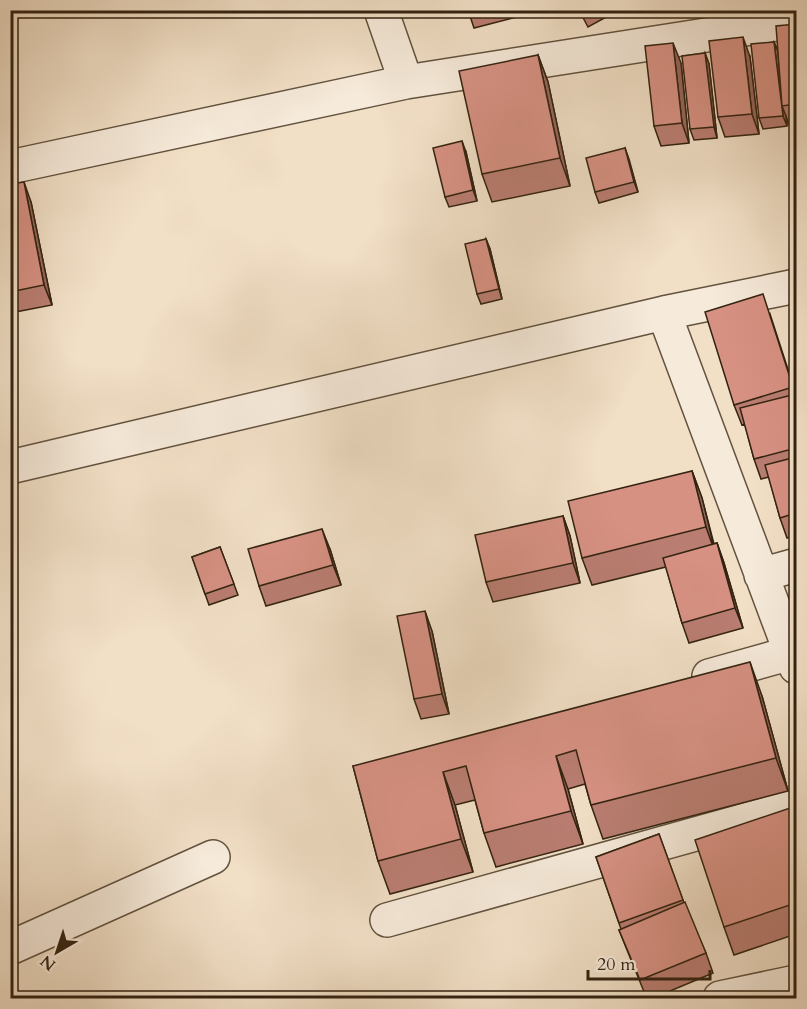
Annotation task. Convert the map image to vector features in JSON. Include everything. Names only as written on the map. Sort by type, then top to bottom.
[{"type":"street","points":[[381,10],[406,82]]},
{"type":"street","points":[[10,167],[406,82],[796,21]]},
{"type":"street","points":[[10,467],[664,313],[796,286]]},
{"type":"street","points":[[664,313],[794,660],[676,685]]},
{"type":"street","points":[[761,575],[796,565]]},
{"type":"street","points":[[387,920],[796,806]]},
{"type":"street","points":[[10,948],[213,857]]},
{"type":"street","points":[[720,999],[796,982]]},
{"type":"building","points":[[796,24],[796,104],[782,106],[776,26]]},
{"type":"building","points":[[743,37],[752,114],[718,117],[709,41]]},
{"type":"building","points":[[774,42],[783,116],[759,118],[751,44]]},
{"type":"building","points":[[673,43],[682,123],[654,126],[645,46]]},
{"type":"building","points":[[705,53],[714,127],[690,129],[682,56]]},
{"type":"building","points":[[538,55],[560,158],[482,174],[459,71]]},
{"type":"building","points":[[462,141],[473,190],[445,197],[433,148]]},
{"type":"building","points":[[625,148],[634,182],[595,192],[586,158]]},
{"type":"building","points":[[24,182],[44,285],[10,292],[10,184]]},
{"type":"building","points":[[486,239],[499,289],[477,294],[465,244]]},
{"type":"building","points":[[763,294],[793,387],[734,405],[705,312]]},
{"type":"building","points":[[796,394],[796,448],[754,459],[740,408]]},
{"type":"building","points":[[796,457],[796,513],[780,518],[765,465]]},
{"type":"building","points":[[692,471],[706,527],[582,558],[568,501]]},
{"type":"building","points":[[563,516],[573,563],[486,582],[475,535]]},
{"type":"building","points":[[322,529],[333,565],[259,586],[248,549]]},
{"type":"building","points":[[717,543],[735,608],[682,623],[663,558]]},
{"type":"building","points":[[220,547],[234,584],[205,594],[192,557]]},
{"type":"building","points":[[425,611],[442,694],[414,699],[397,616]]},
{"type":"building","points":[[750,662],[776,758],[591,805],[576,750],[556,756],[571,811],[484,833],[466,766],[443,772],[461,839],[378,861],[353,766]]},
{"type":"building","points":[[796,806],[796,903],[724,927],[695,840]]},
{"type":"building","points":[[659,834],[683,900],[619,923],[596,857]]},
{"type":"building","points":[[685,902],[706,953],[640,980],[619,930]]},
{"type":"building","points":[[733,995],[734,999],[718,999]]}]
